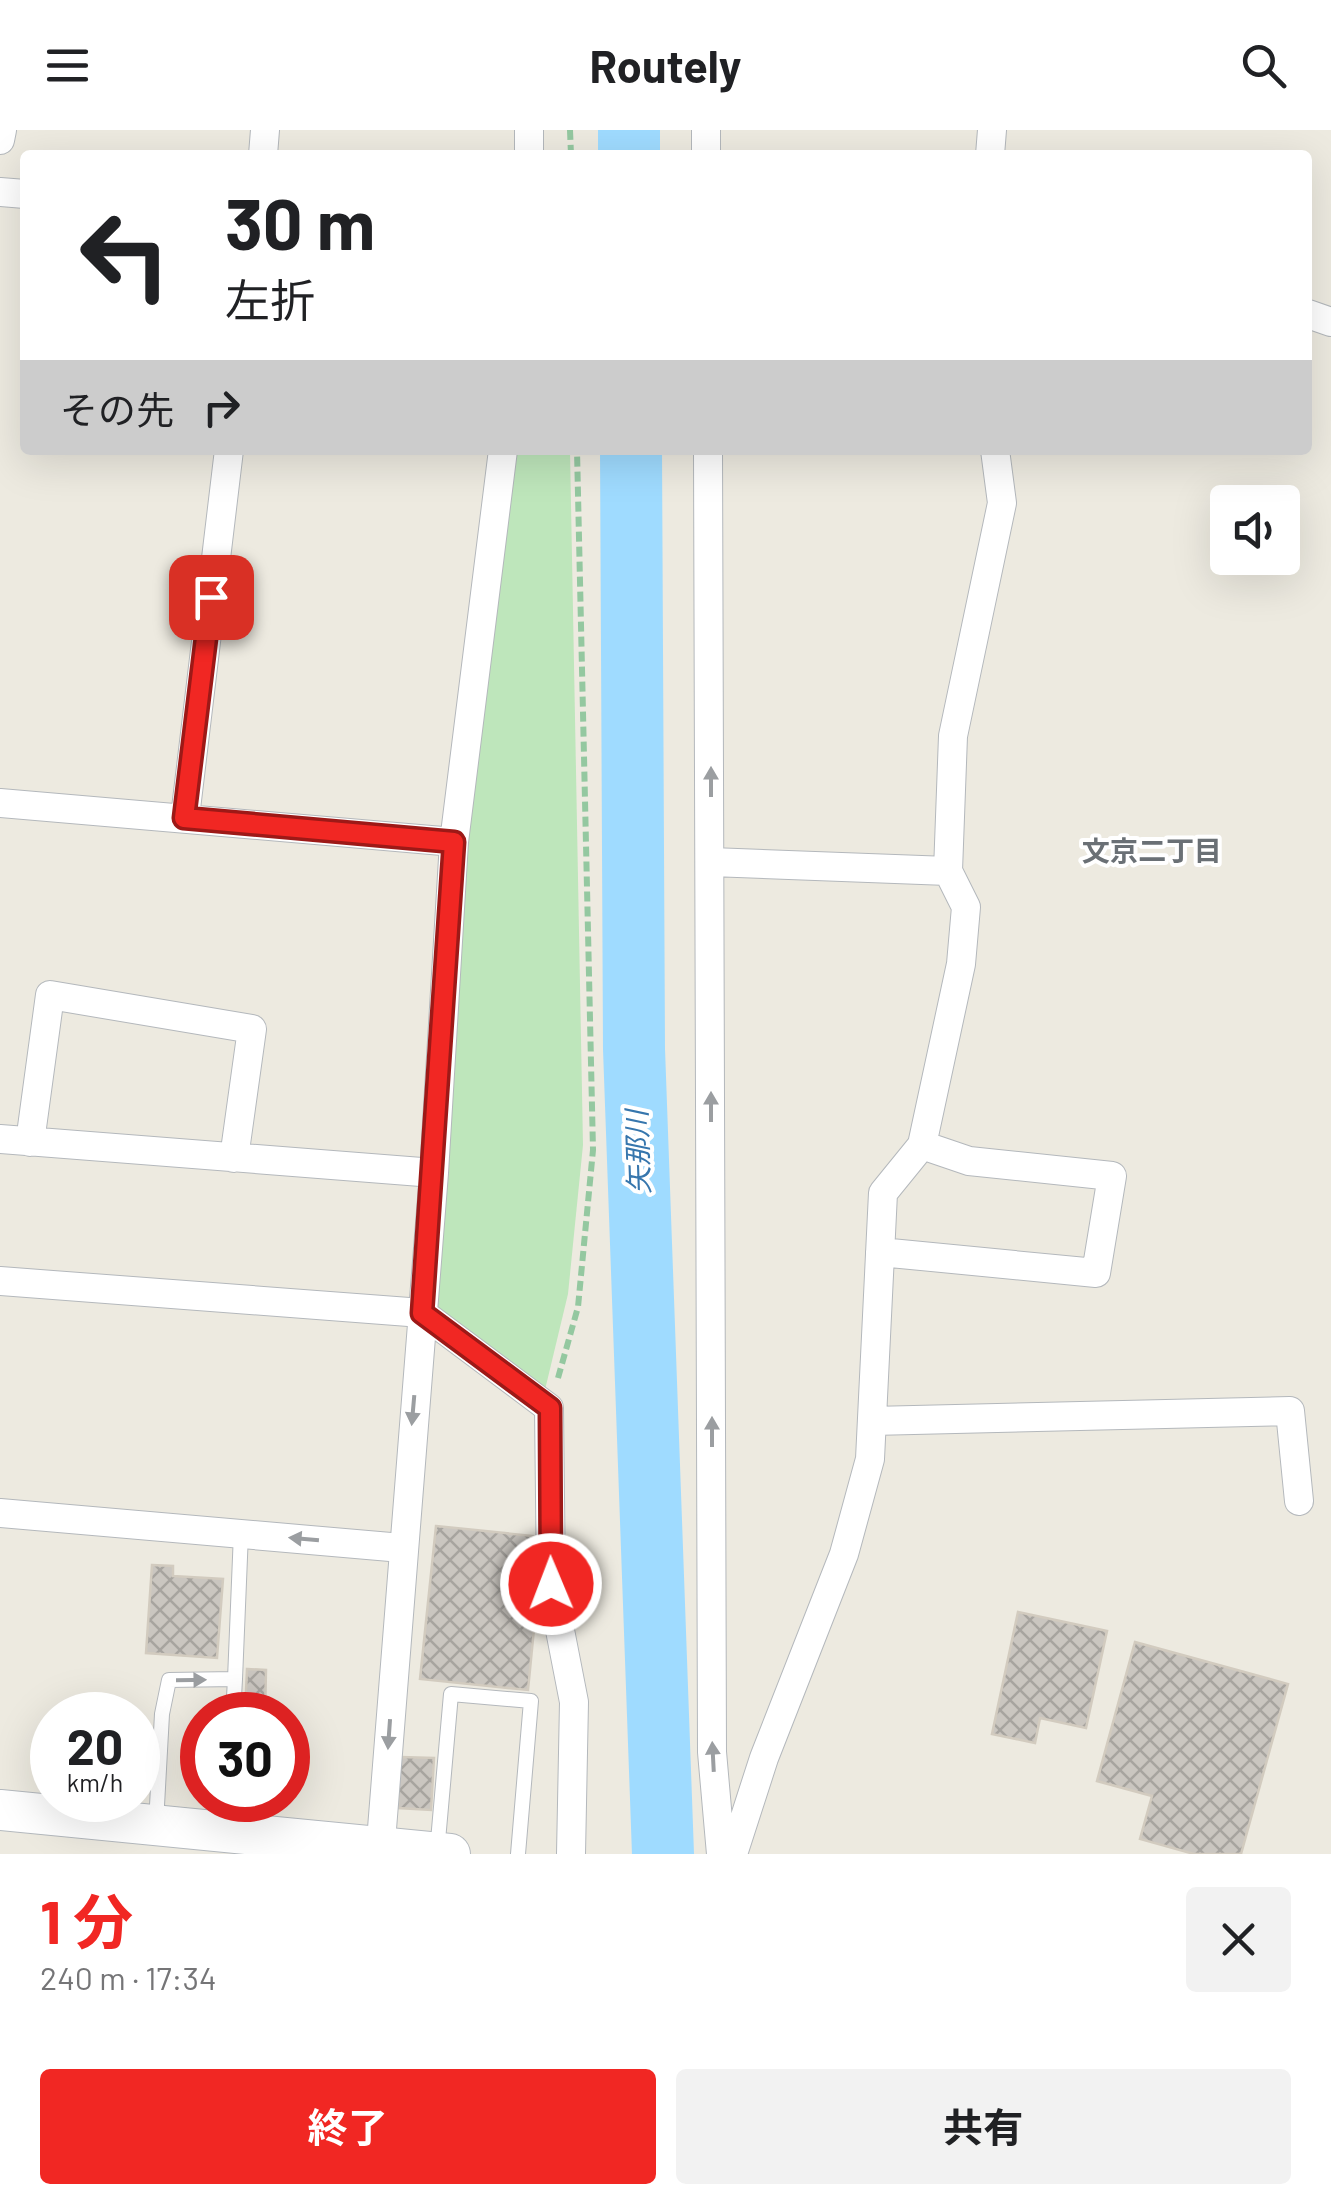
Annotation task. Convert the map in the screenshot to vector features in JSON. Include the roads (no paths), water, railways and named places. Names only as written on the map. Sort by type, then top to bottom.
[{"type":"street","points":[[0,140],[2,130]]},
{"type":"street","points":[[184,818],[228,455]]},
{"type":"street","points":[[380,1851],[434,1173],[454,842],[502,455]]},
{"type":"street","points":[[708,455],[712,1752],[720,1854]]},
{"type":"street","points":[[733,1854],[764,1758],[844,1554],[870,1458],[883,1193],[922,1144],[961,964],[966,907],[948,870],[953,736],[1002,503],[996,455]]},
{"type":"street","points":[[0,804],[454,842]]},
{"type":"street","points":[[711,862],[948,870]]},
{"type":"street","points":[[30,1142],[50,995],[252,1030],[234,1158]]},
{"type":"street","points":[[0,1139],[434,1173]]},
{"type":"street","points":[[880,1252],[1096,1272],[1112,1176],[970,1162],[922,1144]]},
{"type":"street","points":[[0,1281],[422,1313],[550,1408],[551,1584],[574,1702],[571,1854]]},
{"type":"street","points":[[872,1421],[1290,1411],[1299,1501]]},
{"type":"street","points":[[0,1513],[402,1548]]},
{"type":"street","points":[[0,1810],[156,1825],[180,1822]]},
{"type":"street","points":[[252,1822],[380,1851],[450,1854]]},
{"type":"lane","points":[[235,1692],[241,1533]]},
{"type":"lane","points":[[156,1825],[162,1714],[169,1680],[236,1679]]},
{"type":"lane","points":[[437,1853],[450,1694],[531,1700],[518,1854]]},
{"type":"waterway","name":"矢那川","points":[[629,130],[629,150]]},
{"type":"waterway","name":"矢那川","points":[[631,455],[634,1049],[663,1854]]},
{"type":"district","name":"文京二丁目","points":[[1152,851]]}]
